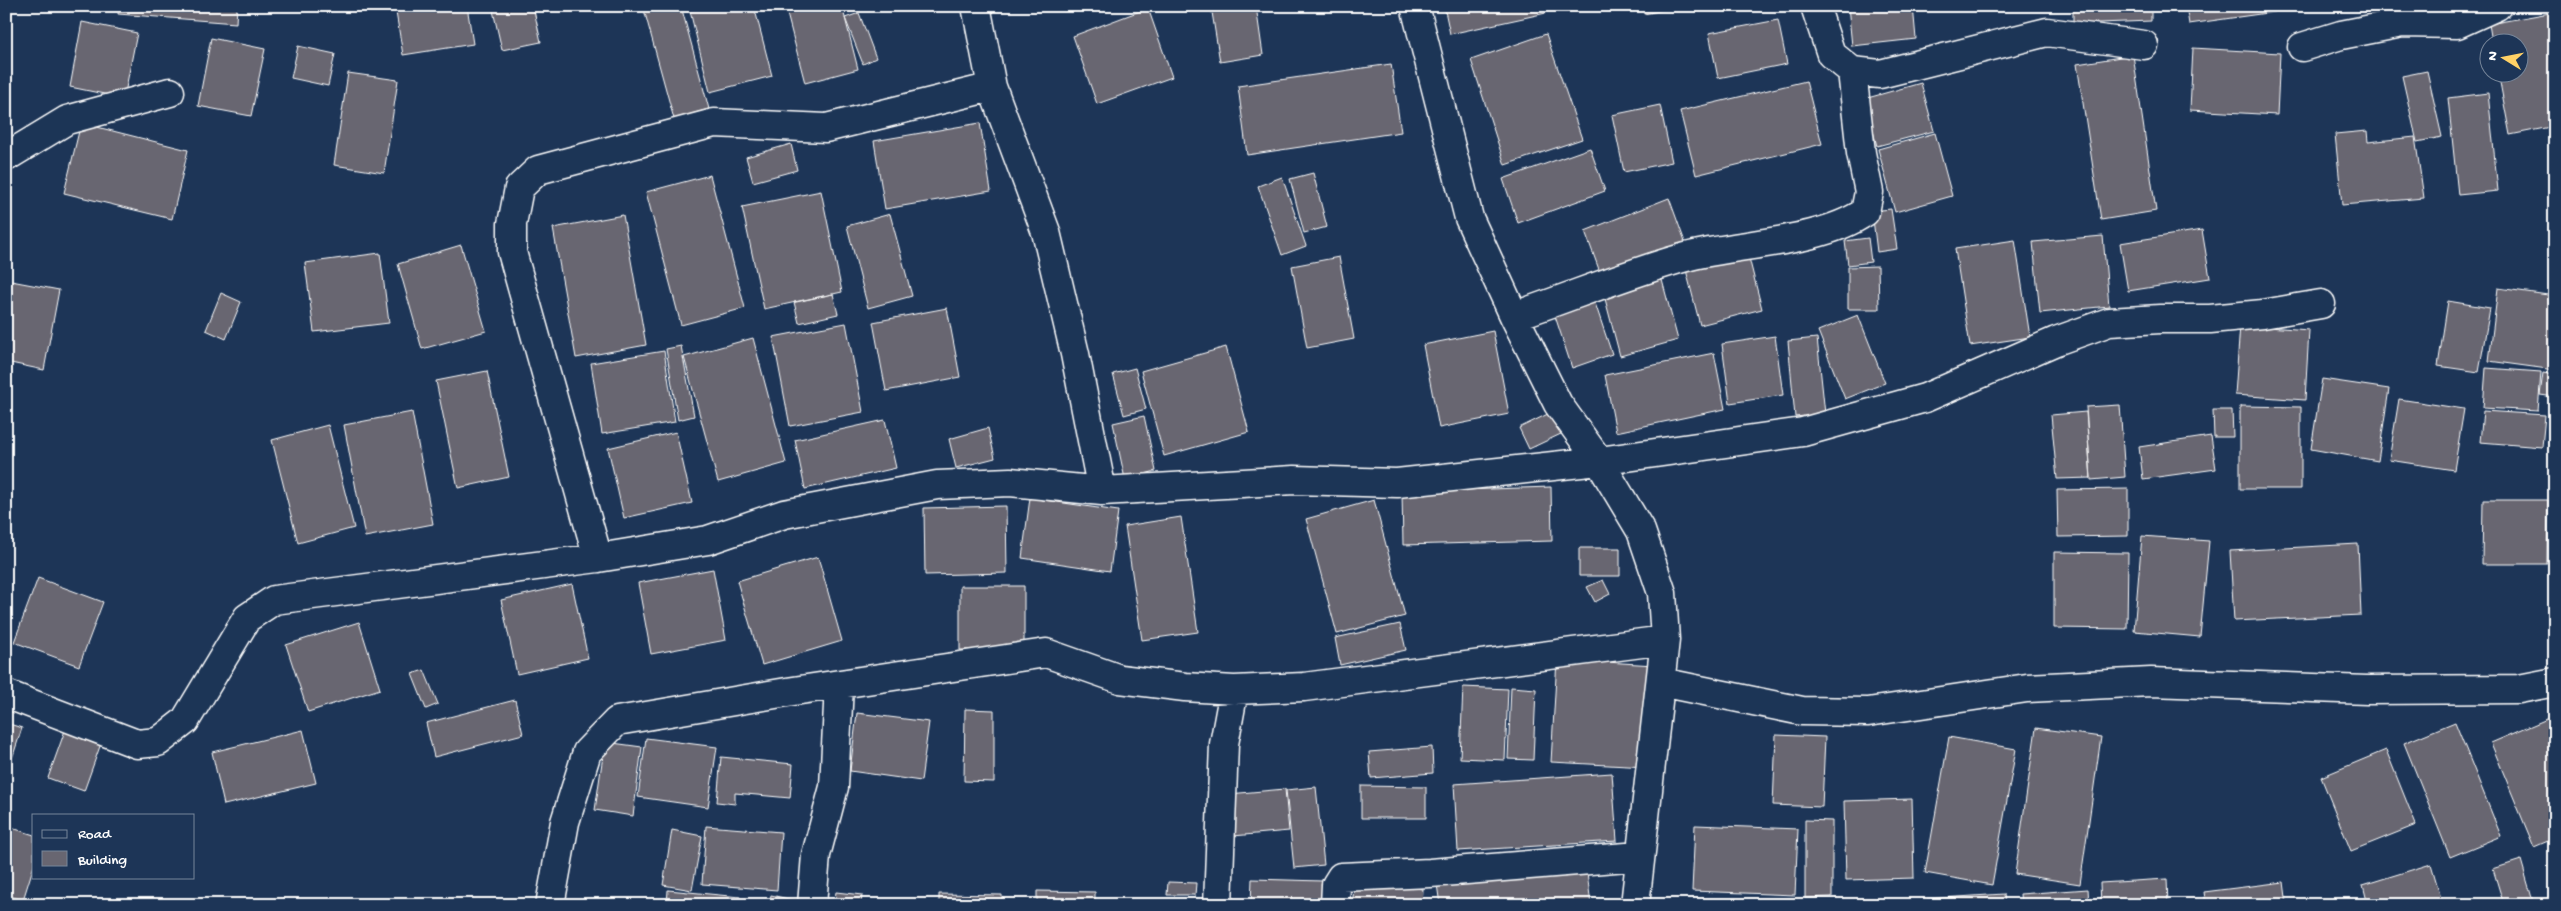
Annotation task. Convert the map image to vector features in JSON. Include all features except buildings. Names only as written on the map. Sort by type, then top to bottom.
[{"type":"street","points":[[976,6],[992,87],[1046,232],[1075,354],[1102,491]]},
{"type":"street","points":[[1415,6],[1469,218],[1514,316],[1558,404],[1599,461],[1641,531],[1662,592],[1665,640],[1639,856],[1635,905]]},
{"type":"street","points":[[1815,6],[1831,54],[1852,71],[1880,74],[2047,32],[2144,45]]},
{"type":"street","points":[[2302,46],[2341,35],[2402,23],[2457,24],[2497,6]]},
{"type":"street","points":[[1514,316],[1686,258],[1809,234],[1854,220],[1865,212],[1869,192],[1861,153],[1852,71]]},
{"type":"street","points":[[598,558],[512,252],[512,224],[518,188],[538,170],[714,122],[826,128],[992,87]]},
{"type":"street","points":[[6,157],[67,120],[170,92]]},
{"type":"street","points":[[6,694],[137,744],[158,742],[185,721],[247,618],[274,600],[598,558],[708,540],[784,514],[937,485],[1010,482],[1102,491],[1294,480],[1397,483],[1599,461],[1803,432],[1925,398],[2056,341],[2109,322],[2228,318],[2322,304]]},
{"type":"street","points":[[550,905],[565,822],[587,752],[617,721],[839,684],[1046,653],[1120,679],[1185,688],[1234,690],[1314,686],[1665,640]]},
{"type":"street","points":[[1661,682],[1802,711],[1868,712],[2027,688],[2150,682],[2367,690],[2519,689],[2555,682]]},
{"type":"street","points":[[812,905],[816,855],[834,787],[839,684]]},
{"type":"street","points":[[1218,905],[1224,744],[1234,690]]},
{"type":"street","points":[[1334,905],[1336,885],[1341,877],[1430,873],[1639,856]]}]
